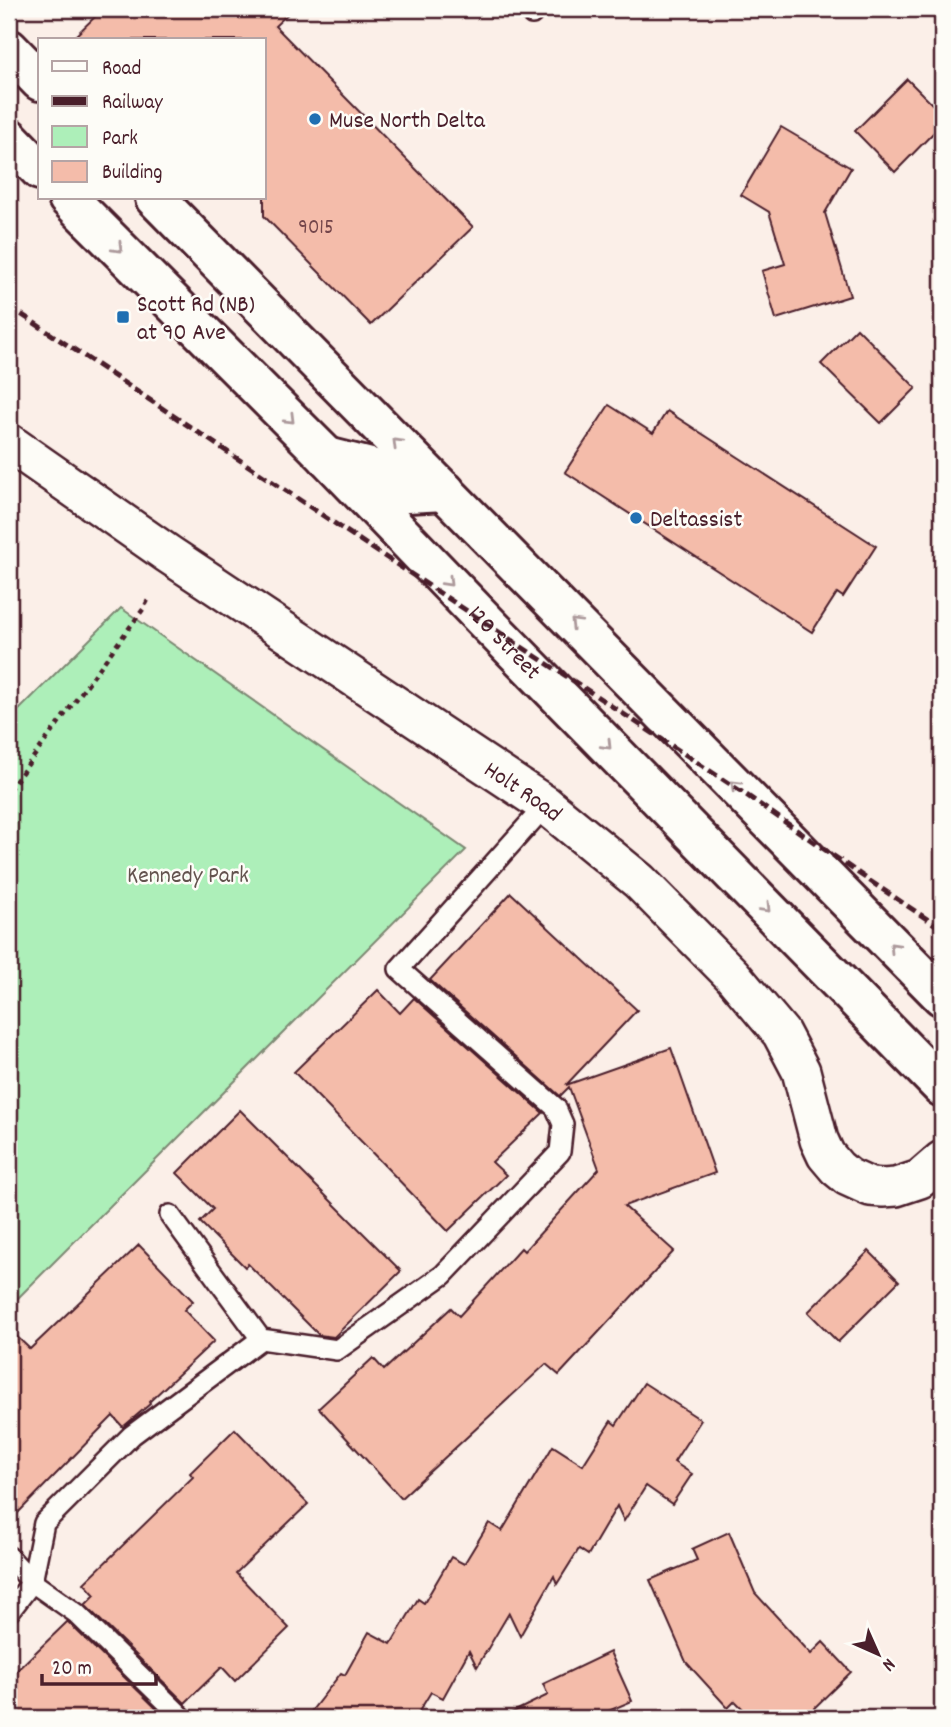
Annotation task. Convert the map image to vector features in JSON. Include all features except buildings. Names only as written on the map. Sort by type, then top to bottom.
[{"type":"main road","points":[[9,49],[38,79]]},
{"type":"main road","points":[[9,138],[38,168]]},
{"type":"main road","name":"120 Street","points":[[70,200],[327,457],[942,1087]]},
{"type":"main road","points":[[157,200],[942,996]]},
{"type":"main road","points":[[327,457],[378,470],[407,493],[445,491]]},
{"type":"street","name":"Holt Road","points":[[9,443],[168,554],[546,805],[639,881],[732,975],[781,1033],[800,1071],[819,1140],[837,1168],[859,1183],[883,1188],[907,1185],[920,1179],[942,1160]]},
{"type":"lane","points":[[9,1612],[32,1583],[44,1523],[132,1435],[261,1339],[337,1350],[443,1275],[560,1152],[563,1124],[556,1108],[399,969],[546,805]]},
{"type":"lane","points":[[170,1215],[261,1339]]},
{"type":"lane","points":[[9,1557],[32,1583],[76,1613],[183,1718]]},
{"type":"path","points":[[9,790],[148,600]]},
{"type":"green space","name":"Kennedy Park","points":[[121,608],[466,850],[9,1307],[9,720]]},
{"type":"railway","points":[[9,306],[742,792],[942,929]]},
{"type":"place","name":"Muse North Delta","points":[[315,119]]},
{"type":"place","name":"Scott Rd (NB) at 90 Ave","points":[[123,317]]},
{"type":"place","name":"Deltassist","points":[[636,518]]}]
